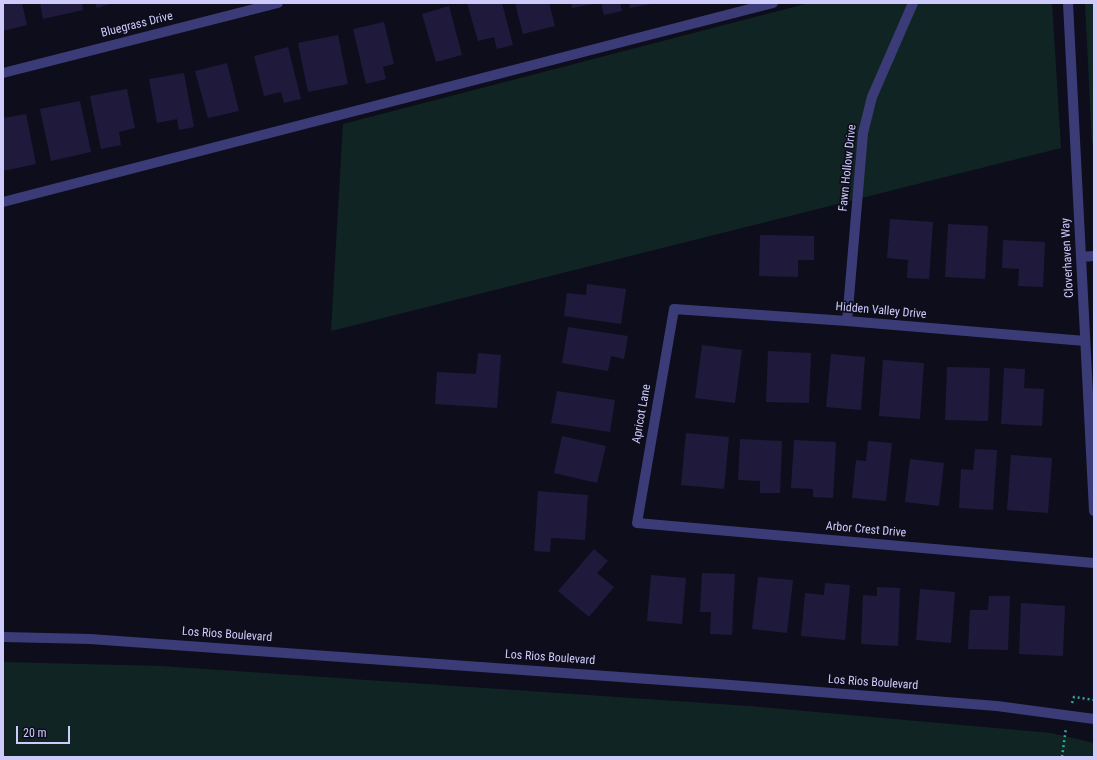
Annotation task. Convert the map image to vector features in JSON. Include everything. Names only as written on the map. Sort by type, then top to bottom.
[{"type":"street","name":"Bluegrass Drive","points":[[3,73],[278,3]]},
{"type":"street","points":[[3,202],[773,3]]},
{"type":"street","name":"Fawn Hollow Drive","points":[[847,321],[863,133],[872,97],[913,3]]},
{"type":"street","name":"Cloverhaven Way","points":[[1068,3],[1094,511]]},
{"type":"street","points":[[1081,257],[1094,256]]},
{"type":"street","name":"Hidden Valley Drive","points":[[674,309],[847,321],[1085,341]]},
{"type":"street","name":"Apricot Lane","points":[[637,523],[674,309]]},
{"type":"street","name":"Arbor Crest Drive","points":[[637,523],[1094,563]]},
{"type":"street","name":"Los Rios Boulevard","points":[[3,637],[90,639],[718,684],[997,706],[1094,719]]},
{"type":"green space","points":[[809,3],[1052,3],[1061,148],[331,331],[343,124]]},
{"type":"green space","points":[[1085,3],[1094,3],[1094,143],[1092,144]]},
{"type":"green space","points":[[3,662],[161,666],[749,706],[1051,733],[1094,743],[1094,757],[3,757]]},
{"type":"building","points":[[3,3],[22,3],[27,25],[3,31]]},
{"type":"building","points":[[40,3],[82,3],[83,10],[43,19]]},
{"type":"building","points":[[95,3],[113,3],[97,8]]},
{"type":"building","points":[[467,3],[502,3],[513,45],[497,49],[494,37],[478,41]]},
{"type":"building","points":[[515,3],[549,3],[555,26],[523,34]]},
{"type":"building","points":[[571,3],[593,3],[593,4],[572,8]]},
{"type":"building","points":[[601,3],[620,3],[622,11],[604,15]]},
{"type":"building","points":[[629,3],[651,3],[651,4],[630,8]]},
{"type":"building","points":[[449,6],[462,55],[436,62],[422,14]]},
{"type":"building","points":[[384,22],[394,64],[383,67],[386,79],[366,84],[353,29]]},
{"type":"building","points":[[338,35],[348,84],[308,92],[298,43]]},
{"type":"building","points":[[288,47],[301,99],[284,103],[281,92],[264,96],[254,56]]},
{"type":"building","points":[[227,63],[239,111],[208,118],[195,71]]},
{"type":"building","points":[[184,73],[194,127],[179,130],[177,119],[157,123],[149,79]]},
{"type":"building","points":[[127,89],[135,128],[119,132],[121,145],[101,149],[90,96]]},
{"type":"building","points":[[80,101],[91,152],[51,161],[40,109]]},
{"type":"building","points":[[26,114],[36,164],[3,171],[3,118]]},
{"type":"building","points":[[890,219],[933,222],[929,279],[907,278],[908,260],[887,258]]},
{"type":"building","points":[[948,224],[988,226],[985,279],[945,277]]},
{"type":"building","points":[[760,235],[814,236],[814,260],[798,260],[798,277],[759,276]]},
{"type":"building","points":[[1003,240],[1045,242],[1043,287],[1018,286],[1019,269],[1002,268]]},
{"type":"building","points":[[587,284],[626,289],[621,324],[564,316],[567,293],[586,295]]},
{"type":"building","points":[[568,327],[628,336],[624,359],[611,356],[608,371],[562,363]]},
{"type":"building","points":[[702,345],[742,350],[735,403],[695,398]]},
{"type":"building","points":[[768,351],[811,353],[809,403],[766,402]]},
{"type":"building","points":[[478,353],[501,355],[497,408],[435,404],[437,372],[476,374]]},
{"type":"building","points":[[831,354],[865,357],[861,410],[826,407]]},
{"type":"building","points":[[883,360],[924,363],[920,419],[879,416]]},
{"type":"building","points":[[947,367],[990,368],[988,421],[945,420]]},
{"type":"building","points":[[1004,368],[1025,369],[1024,388],[1044,389],[1042,426],[1001,424]]},
{"type":"building","points":[[557,391],[615,400],[610,432],[551,423]]},
{"type":"building","points":[[686,433],[729,437],[724,489],[681,485]]},
{"type":"building","points":[[562,436],[606,446],[597,483],[554,473]]},
{"type":"building","points":[[740,439],[782,441],[780,493],[760,493],[760,481],[738,480]]},
{"type":"building","points":[[794,440],[836,442],[833,498],[813,497],[813,489],[791,488]]},
{"type":"building","points":[[868,441],[892,443],[886,501],[852,498],[856,460],[866,461]]},
{"type":"building","points":[[975,449],[997,450],[993,510],[959,508],[961,469],[973,470]]},
{"type":"building","points":[[1011,455],[1052,458],[1048,513],[1007,510]]},
{"type":"building","points":[[910,459],[944,463],[939,506],[905,502]]},
{"type":"building","points":[[538,491],[588,495],[585,540],[551,538],[550,552],[534,551]]},
{"type":"building","points":[[594,549],[608,561],[597,573],[614,587],[589,617],[558,591]]},
{"type":"building","points":[[702,573],[735,574],[732,635],[710,634],[711,612],[700,612]]},
{"type":"building","points":[[651,575],[686,578],[682,624],[647,621]]},
{"type":"building","points":[[758,577],[793,580],[787,633],[752,629]]},
{"type":"building","points":[[825,583],[850,585],[845,640],[801,636],[805,593],[824,595]]},
{"type":"building","points":[[877,587],[900,588],[898,646],[861,644],[863,595],[877,596]]},
{"type":"building","points":[[920,589],[955,592],[951,643],[916,640]]},
{"type":"building","points":[[989,596],[1010,596],[1008,650],[968,649],[970,610],[988,610]]},
{"type":"building","points":[[1021,603],[1065,606],[1063,656],[1019,654]]}]
